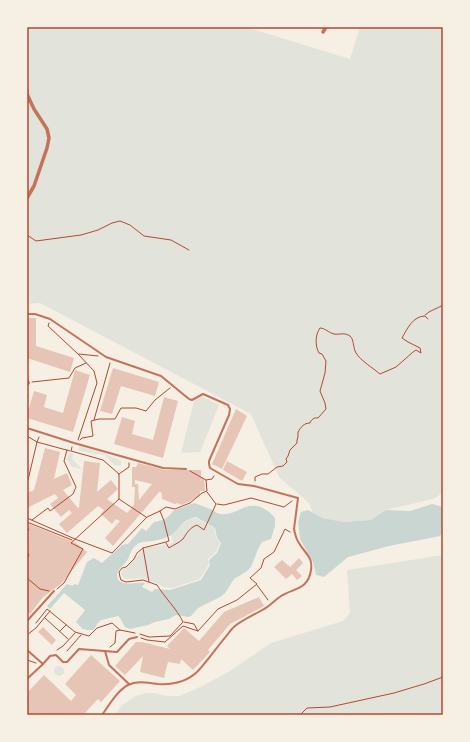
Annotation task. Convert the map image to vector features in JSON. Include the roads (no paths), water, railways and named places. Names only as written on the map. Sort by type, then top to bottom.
[{"type":"street","points":[[323,32],[326,27]]},
{"type":"street","points":[[27,90],[34,109],[47,128],[49,138],[34,186],[27,198]]},
{"type":"lane","points":[[27,314],[35,314],[50,319],[106,357],[162,376],[189,399],[192,400],[203,394],[228,405],[230,409],[229,415],[209,461],[210,468],[238,484],[254,486],[298,498],[294,529],[299,543],[308,555],[311,562],[309,578],[305,584],[298,590],[280,597],[265,609],[233,628],[192,677],[184,681],[172,683],[159,684],[140,682],[129,684],[118,693],[102,715]]},
{"type":"lane","points":[[27,379],[29,383],[27,386]]},
{"type":"lane","points":[[27,428],[74,443],[164,468],[186,469]]},
{"type":"lane","points":[[27,621],[54,592]]},
{"type":"lane","points":[[27,679],[50,656],[56,655],[63,662],[68,662],[79,649],[117,652],[128,639],[137,637]]},
{"type":"lane","points":[[27,650],[42,665]]},
{"type":"lane","points":[[105,651],[109,665],[129,684]]}]
